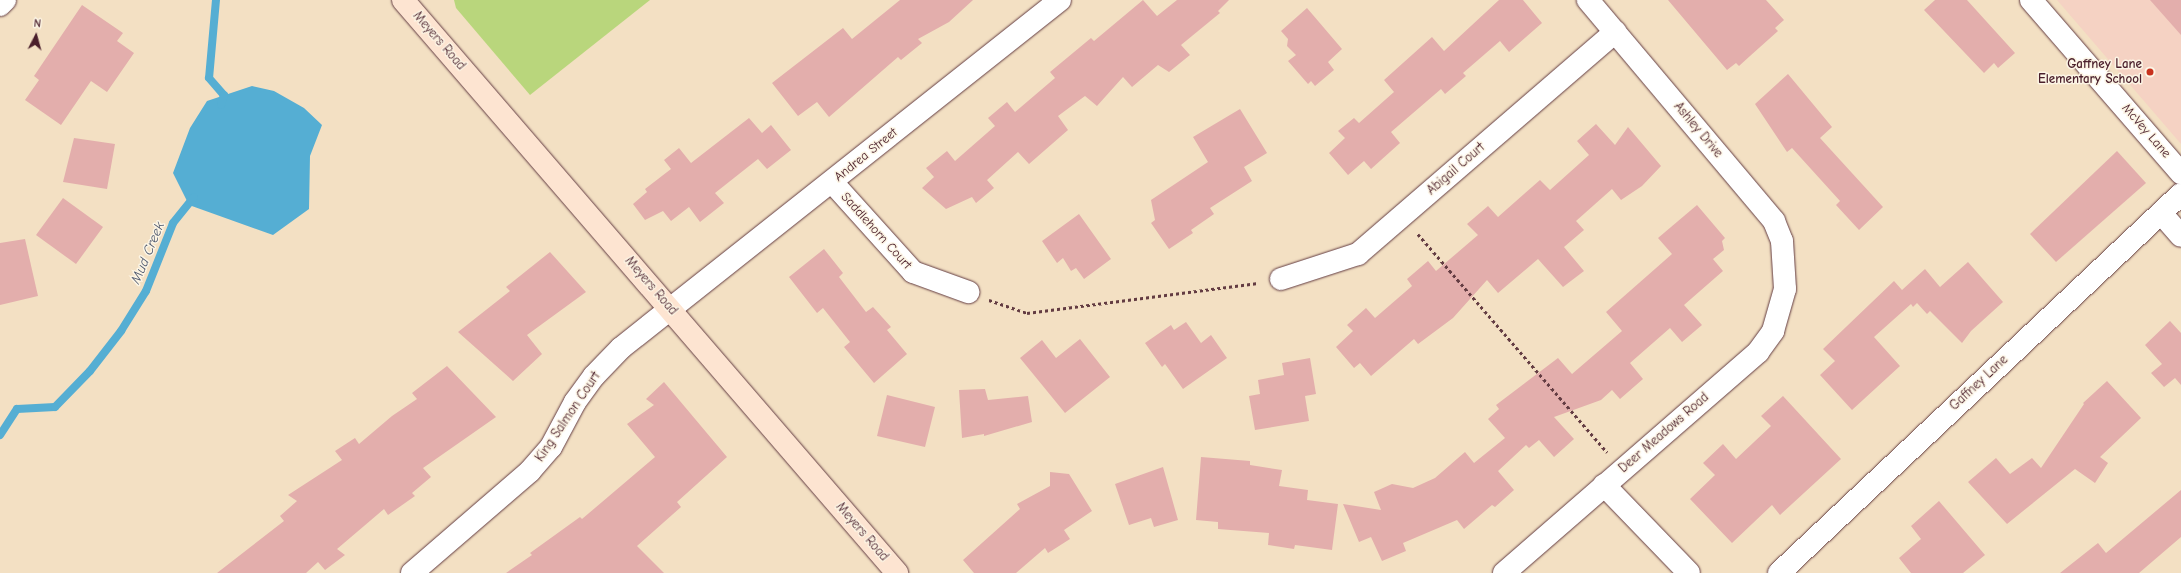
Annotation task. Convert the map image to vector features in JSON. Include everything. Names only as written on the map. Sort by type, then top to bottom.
[{"type":"main road","name":"Meyers Road","points":[[406,1],[897,573]]},
{"type":"street","points":[[0,5],[5,0]]},
{"type":"street","name":"Andrea Street","points":[[672,310],[1060,0]]},
{"type":"street","name":"Ashley Drive","points":[[1588,0],[1774,221],[1782,241],[1786,270]]},
{"type":"street","name":"McVey Lane","points":[[2031,0],[2181,173]]},
{"type":"street","name":"Abigail Court","points":[[1281,279],[1358,254],[1615,32]]},
{"type":"street","name":"Saddlehorn Court","points":[[832,182],[913,272],[968,292]]},
{"type":"street","name":"Gaffney Lane","points":[[1779,573],[2181,194]]},
{"type":"street","points":[[2161,213],[2181,236]]},
{"type":"street","name":"Deer Meadows Road","points":[[1504,573],[1758,352],[1773,330],[1781,309],[1786,270]]},
{"type":"street","name":"King Salmon Court","points":[[412,573],[530,471],[550,447],[575,402],[594,376],[622,348],[672,310]]},
{"type":"street","points":[[1604,486],[1689,573]]},
{"type":"path","points":[[1402,215],[1622,470]]},
{"type":"path","points":[[968,292],[1027,313],[1219,289],[1281,279]]},
{"type":"shaded area","name":"Gaffney Lane Elementary School","points":[[2057,0],[2181,0],[2181,144]]},
{"type":"green space","points":[[454,0],[650,0],[530,95],[456,8]]},
{"type":"water","points":[[252,86],[274,91],[304,108],[322,125],[310,156],[309,209],[273,235],[189,205],[173,173],[190,128],[207,101]]},
{"type":"building","points":[[900,0],[973,0],[949,22],[918,39],[922,43],[901,60],[898,57],[829,117],[817,102],[798,116],[772,83],[843,28],[852,39]]},
{"type":"building","points":[[1143,0],[1157,16],[1177,0],[1229,0],[1218,11],[1220,13],[1181,45],[1190,55],[1169,72],[1158,65],[1132,87],[1123,77],[1097,106],[1085,96],[1058,116],[1068,130],[1029,164],[1018,152],[987,180],[994,188],[976,203],[972,197],[946,209],[922,188],[934,177],[926,168],[947,151],[955,161],[995,126],[988,118],[1007,102],[1015,112],[1055,78],[1050,72],[1091,38],[1094,41]]},
{"type":"building","points":[[1499,0],[1523,0],[1542,23],[1509,52],[1500,41],[1463,73],[1466,76],[1445,94],[1441,89],[1391,132],[1400,143],[1371,169],[1364,161],[1348,175],[1329,153],[1345,138],[1338,131],[1354,118],[1359,123],[1394,92],[1384,80],[1432,37],[1444,51]]},
{"type":"building","points":[[1668,0],[1766,0],[1784,20],[1775,28],[1778,31],[1739,66],[1736,63],[1727,70]]},
{"type":"building","points":[[1935,0],[1967,0],[2015,53],[1998,68],[1994,63],[1984,73],[1924,10]]},
{"type":"building","points":[[2150,0],[2181,0],[2181,35]]},
{"type":"building","points":[[82,5],[123,33],[117,41],[134,53],[107,92],[91,81],[61,125],[25,100],[39,80],[34,76]]},
{"type":"building","points":[[1307,8],[1342,49],[1328,62],[1334,70],[1315,86],[1311,81],[1308,84],[1288,61],[1296,55],[1287,46],[1288,39],[1281,31]]},
{"type":"building","points":[[1788,74],[1832,127],[1820,138],[1883,207],[1859,230],[1836,205],[1840,201],[1792,148],[1787,152],[1755,104]]},
{"type":"building","points":[[1240,109],[1267,153],[1244,167],[1252,181],[1210,208],[1214,214],[1191,230],[1193,233],[1169,249],[1151,223],[1155,220],[1151,200],[1208,162],[1193,137]]},
{"type":"building","points":[[749,118],[762,133],[771,125],[791,150],[767,169],[758,159],[715,193],[724,203],[700,222],[689,207],[671,221],[663,211],[645,220],[633,204],[647,192],[645,189],[671,169],[664,160],[679,148],[691,163]]},
{"type":"building","points":[[1596,124],[1615,145],[1628,127],[1661,166],[1642,186],[1621,200],[1612,189],[1576,221],[1584,230],[1564,247],[1584,271],[1563,287],[1538,259],[1498,293],[1487,280],[1453,318],[1418,344],[1414,339],[1371,376],[1360,363],[1354,368],[1336,347],[1353,331],[1347,325],[1366,308],[1375,318],[1412,286],[1407,279],[1428,261],[1436,271],[1478,235],[1467,224],[1488,206],[1498,217],[1540,180],[1550,190],[1589,155],[1577,141]]},
{"type":"building","points":[[74,138],[115,144],[107,189],[63,182]]},
{"type":"building","points":[[2117,151],[2146,183],[2056,262],[2030,234]]},
{"type":"building","points":[[63,198],[103,227],[76,264],[36,235]]},
{"type":"building","points":[[1697,205],[1725,238],[1722,241],[1724,250],[1713,259],[1723,271],[1684,305],[1702,325],[1682,342],[1670,328],[1630,363],[1643,379],[1620,399],[1612,390],[1601,400],[1554,417],[1574,439],[1554,457],[1539,440],[1529,448],[1526,445],[1498,471],[1514,490],[1495,507],[1492,505],[1464,529],[1457,520],[1403,543],[1406,551],[1382,561],[1371,537],[1359,542],[1343,504],[1381,510],[1374,492],[1392,484],[1413,488],[1435,478],[1465,452],[1474,463],[1505,438],[1488,419],[1499,409],[1496,405],[1558,358],[1572,374],[1622,331],[1606,312],[1672,254],[1658,238]]},
{"type":"building","points":[[1079,214],[1111,259],[1084,279],[1076,268],[1071,271],[1063,258],[1057,263],[1042,241]]},
{"type":"building","points":[[25,239],[38,296],[0,305],[0,243]]},
{"type":"building","points":[[824,249],[843,273],[839,277],[866,312],[873,307],[891,327],[887,330],[907,354],[874,383],[844,347],[850,342],[823,308],[817,313],[789,277]]},
{"type":"building","points":[[550,252],[586,292],[527,335],[542,354],[513,381],[458,332],[510,291],[506,287]]},
{"type":"building","points":[[1968,262],[2003,302],[1971,331],[1962,343],[1930,311],[1927,314],[1917,303],[1913,307],[1911,304],[1874,337],[1900,366],[1852,410],[1820,375],[1835,361],[1823,349],[1894,281],[1902,290],[1925,269],[1940,287]]},
{"type":"building","points":[[2170,321],[2181,333],[2181,385],[2175,378],[2164,387],[2151,373],[2162,364],[2145,345]]},
{"type":"building","points":[[1186,322],[1201,343],[1211,335],[1227,358],[1183,389],[1165,364],[1162,367],[1145,343],[1171,325],[1174,330]]},
{"type":"building","points":[[1080,339],[1110,377],[1065,413],[1020,358],[1042,340],[1056,358]]},
{"type":"building","points":[[1310,358],[1316,394],[1305,396],[1309,421],[1255,430],[1249,396],[1260,394],[1258,380],[1284,375],[1282,363]]},
{"type":"building","points":[[447,366],[496,417],[423,468],[431,477],[412,493],[415,496],[388,515],[384,509],[337,549],[345,555],[325,570],[318,562],[306,573],[217,573],[284,521],[280,516],[297,501],[288,495],[342,460],[335,451],[355,438],[359,444],[392,416],[417,399],[412,393]]},
{"type":"building","points":[[2107,381],[2141,418],[2100,457],[2108,463],[2095,483],[2075,469],[2007,524],[1968,482],[1996,458],[2010,474],[2032,458],[2041,468],[2084,404],[2083,403]]},
{"type":"building","points":[[664,382],[727,457],[677,502],[681,507],[637,546],[664,573],[506,573],[532,555],[530,553],[580,517],[582,519],[655,457],[627,424],[654,405],[646,399]]},
{"type":"building","points":[[985,389],[988,400],[1028,396],[1032,422],[984,436],[984,434],[962,438],[959,390]]},
{"type":"building","points":[[887,395],[935,407],[925,447],[877,436]]},
{"type":"building","points":[[1783,396],[1841,459],[1780,515],[1772,505],[1732,543],[1690,499],[1715,475],[1703,463],[1723,444],[1736,459],[1771,426],[1761,416]]},
{"type":"building","points":[[1201,457],[1250,461],[1250,465],[1282,470],[1279,486],[1308,490],[1307,500],[1338,504],[1332,550],[1295,545],[1294,549],[1268,545],[1269,533],[1218,529],[1218,522],[1196,520]]},
{"type":"building","points":[[1163,467],[1178,520],[1154,527],[1151,518],[1129,525],[1115,484]]},
{"type":"building","points":[[1050,472],[1069,474],[1092,511],[1064,530],[1070,539],[1048,553],[1045,548],[1016,573],[974,573],[963,560],[1020,509],[1017,504],[1050,486]]},
{"type":"building","points":[[2181,490],[2181,537],[2139,573],[2060,573],[2098,543],[2106,553]]},
{"type":"building","points":[[1939,501],[1985,555],[1963,573],[1911,573],[1899,558],[1921,539],[1911,526]]},
{"type":"waterway","name":"Mud Creek","points":[[216,0],[209,78],[224,95],[221,105]]},
{"type":"waterway","name":"Mud Creek","points":[[0,435],[17,409],[55,407],[90,371],[121,331],[146,291],[173,223],[194,197]]},
{"type":"place","name":"Gaffney Lane Elementary School","points":[[2150,72]]}]
